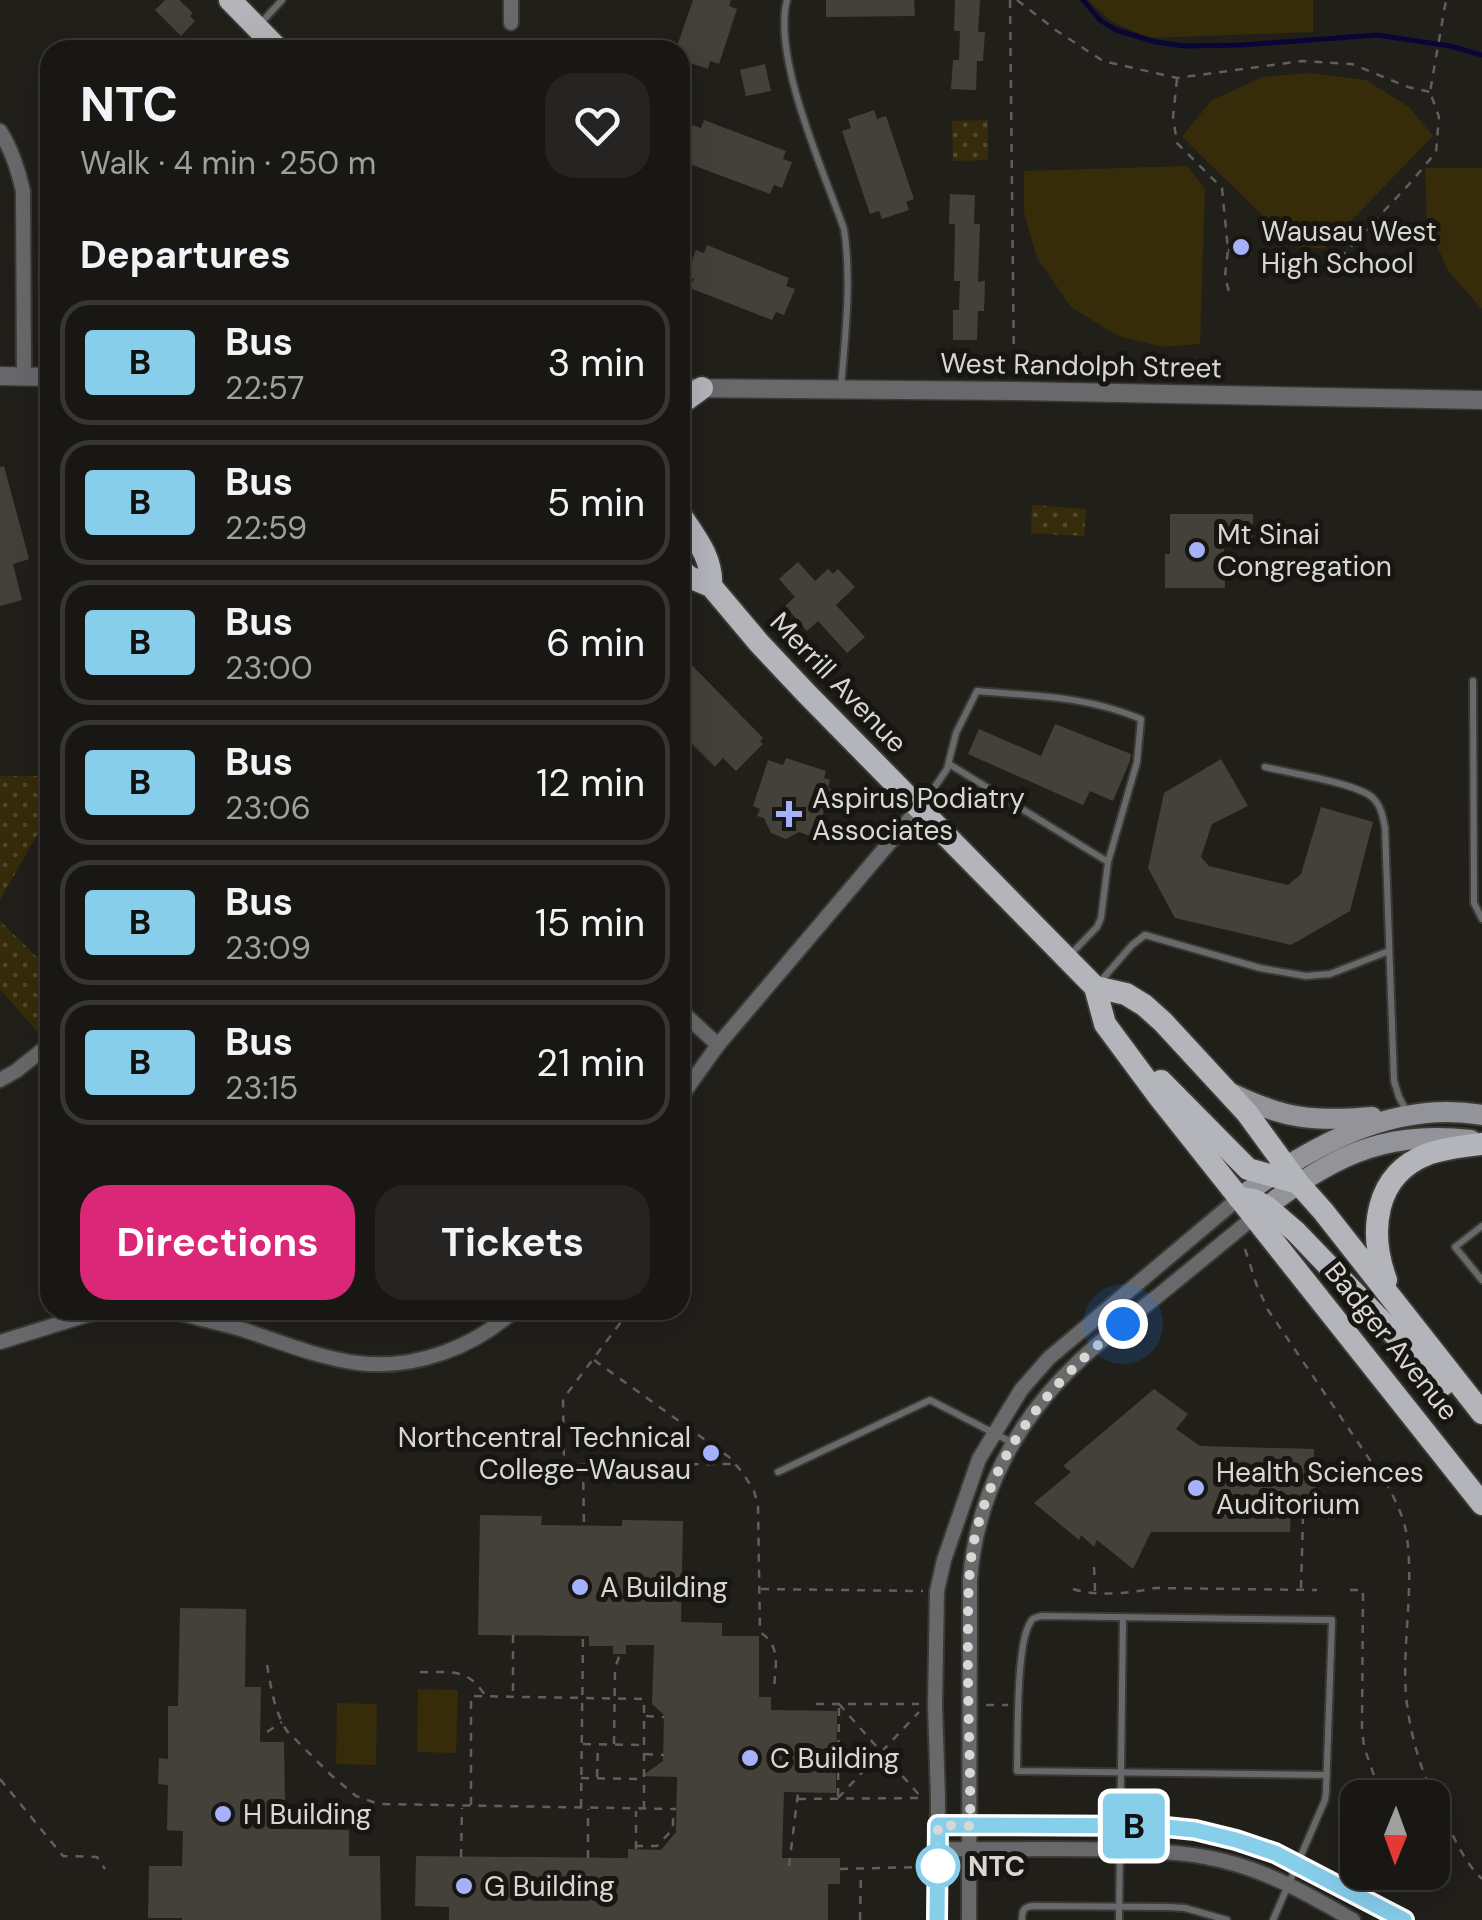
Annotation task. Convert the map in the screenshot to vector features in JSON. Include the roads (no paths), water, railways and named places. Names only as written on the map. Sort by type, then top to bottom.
[{"type":"main road","points":[[230,0],[270,40]]},
{"type":"main road","name":"Merrill Avenue","points":[[690,530],[706,556],[712,586]]},
{"type":"main road","name":"Merrill Avenue","points":[[690,577],[712,586],[786,672],[1094,987],[1110,1032],[1253,1207]]},
{"type":"main road","name":"Merrill Avenue","points":[[1094,987],[1120,992],[1144,1005],[1175,1035],[1229,1092],[1284,1175]]},
{"type":"main road","points":[[1110,1032],[1244,1166],[1284,1175],[1382,1143],[1429,1138],[1482,1143]]},
{"type":"main road","points":[[1229,1092],[1261,1108],[1310,1120],[1450,1110],[1482,1115]]},
{"type":"main road","points":[[1253,1207],[1284,1175],[1354,1131],[1409,1115]]},
{"type":"main road","points":[[1395,1302],[1376,1246],[1386,1191],[1400,1172],[1424,1156],[1482,1143]]},
{"type":"main road","points":[[1253,1207],[1284,1175]]},
{"type":"main road","name":"Badger Avenue","points":[[1284,1175],[1395,1302],[1482,1414]]},
{"type":"main road","points":[[1253,1207],[1301,1237],[1446,1388],[1482,1414]]},
{"type":"main road","name":"Badger Avenue","points":[[1253,1207],[1482,1504]]},
{"type":"street","points":[[511,0],[511,24]]},
{"type":"street","points":[[0,131],[18,169],[22,191],[24,376]]},
{"type":"street","points":[[0,376],[40,376]]},
{"type":"street","name":"West Randolph Street","points":[[691,388],[1482,400]]},
{"type":"street","points":[[690,1084],[718,1044],[919,808]]},
{"type":"street","points":[[690,1019],[718,1044]]},
{"type":"street","points":[[0,1080],[40,1052]]},
{"type":"street","points":[[937,1920],[937,1591],[980,1459],[1021,1390],[1049,1358],[1253,1207]]},
{"type":"street","points":[[969,1920],[971,1561],[988,1498],[1012,1443],[1046,1396],[1078,1361],[1253,1207]]},
{"type":"street","points":[[0,1342],[71,1320]]},
{"type":"street","points":[[211,1320],[329,1357],[378,1364],[408,1362],[459,1347],[503,1320]]},
{"type":"street","points":[[938,1825],[1195,1830],[1275,1853],[1404,1920]]},
{"type":"street","points":[[938,1849],[1167,1851],[1237,1864],[1353,1920]]},
{"type":"lane","points":[[257,27],[282,0]]},
{"type":"lane","points":[[787,0],[783,16],[785,46],[798,101],[844,230],[847,294],[841,389]]},
{"type":"lane","points":[[1473,682],[1474,903],[1482,919]]},
{"type":"lane","points":[[919,808],[949,764],[956,733],[978,691],[1083,700],[1141,718],[1136,769],[1108,862],[1102,918],[1067,958]]},
{"type":"lane","points":[[949,764],[1108,862]]},
{"type":"lane","points":[[1265,768],[1358,789],[1377,801],[1385,828],[1394,1081],[1398,1098],[1409,1115]]},
{"type":"lane","points":[[1094,987],[1145,935],[1260,968],[1306,976],[1330,974],[1389,952]]},
{"type":"lane","points":[[1482,1226],[1455,1247],[1482,1280]]},
{"type":"lane","points":[[778,1472],[930,1400],[1012,1443]]},
{"type":"lane","points":[[1273,1920],[1323,1808],[1326,1774],[1332,1620],[1041,1616],[1030,1622],[1022,1658],[1017,1770],[1326,1774]]},
{"type":"lane","points":[[1118,1920],[1123,1617]]},
{"type":"lane","points":[[1022,1920],[1022,1911],[1027,1906],[1186,1908],[1227,1920]]},
{"type":"waterway","points":[[1083,0],[1100,20],[1116,30],[1184,46],[1377,35],[1482,55]]},
{"type":"place","name":"Wausau West High School","points":[[1241,247]]},
{"type":"place","name":"Mt Sinai Congregation","points":[[1197,550]]},
{"type":"place","name":"Aspirus Podiatry Associates","points":[[789,814]]},
{"type":"place","name":"Northcentral Technical College-Wausau","points":[[711,1453]]},
{"type":"place","name":"Health Sciences Auditorium","points":[[1196,1488]]},
{"type":"place","name":"A Building","points":[[580,1587]]},
{"type":"place","name":"C Building","points":[[750,1758]]},
{"type":"place","name":"H Building","points":[[223,1814]]},
{"type":"place","name":"NTC","points":[[938,1866]]},
{"type":"place","name":"G Building","points":[[464,1886]]}]
